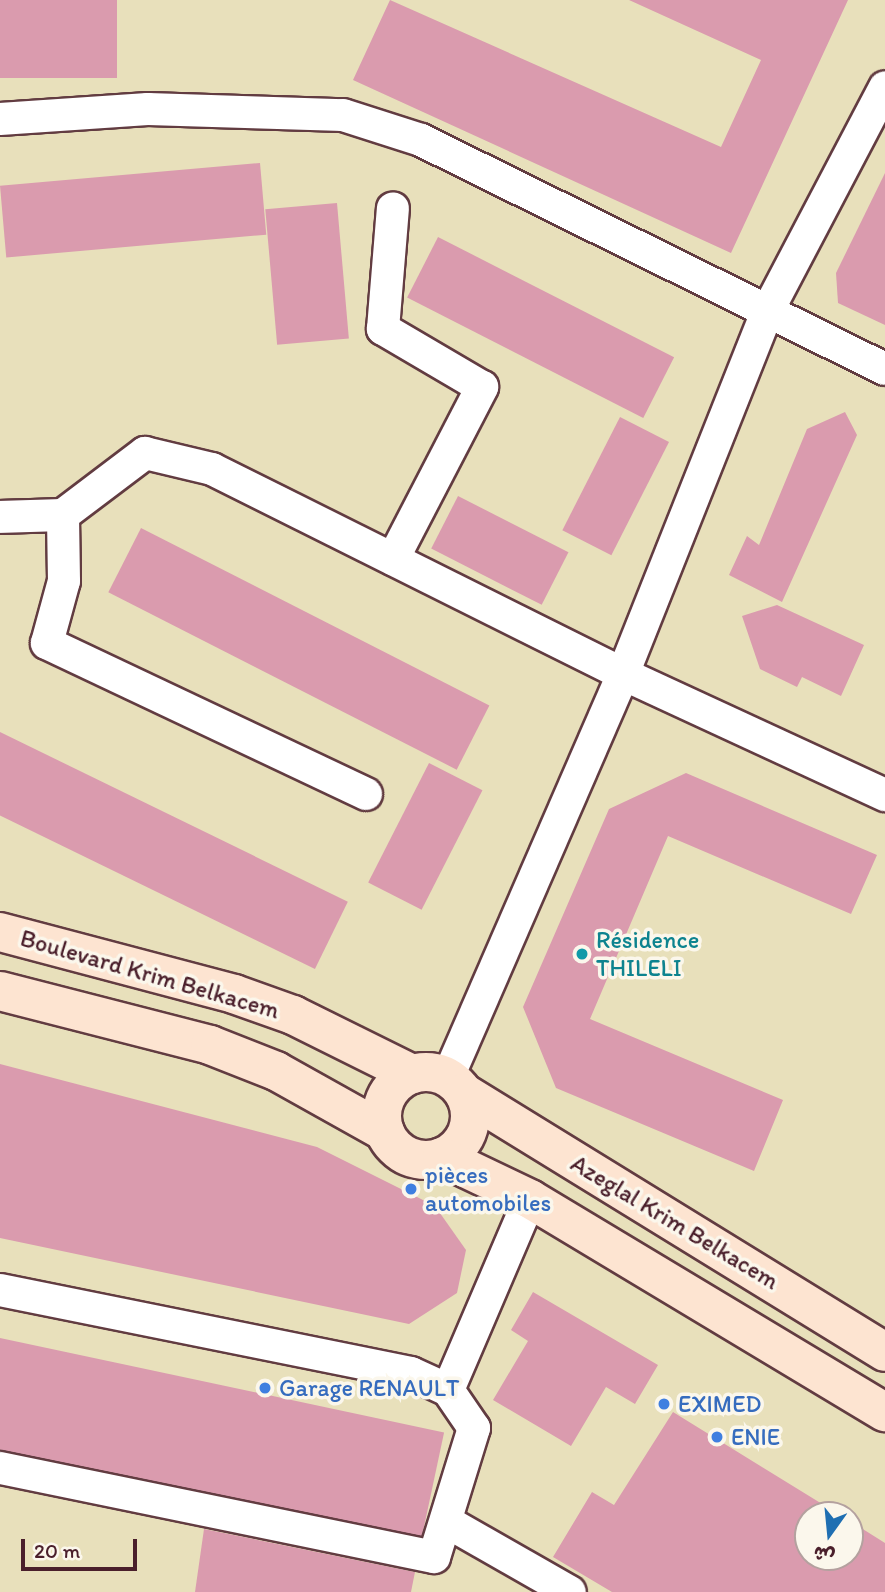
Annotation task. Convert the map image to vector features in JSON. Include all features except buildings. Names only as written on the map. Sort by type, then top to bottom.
[{"type":"main road","name":"Boulevard Krim Belkacem","points":[[0,932],[234,993],[293,1015],[441,1081]]},
{"type":"main road","points":[[0,991],[210,1045],[276,1071],[385,1132],[408,1155],[442,1157],[530,1199],[885,1412]]},
{"type":"main road","points":[[385,1132],[390,1091],[441,1081],[470,1123],[455,1149],[442,1157]]},
{"type":"main road","name":"Azeglal Krim Belkacem","points":[[441,1081],[885,1352]]},
{"type":"street","points":[[441,1081],[623,674],[766,314],[885,87]]},
{"type":"street","points":[[0,119],[148,108],[343,115],[421,140],[766,314],[885,369]]},
{"type":"street","points":[[393,208],[383,329],[482,387],[393,559]]},
{"type":"street","points":[[0,517],[63,515],[145,453],[212,469],[623,674],[885,795]]},
{"type":"street","points":[[63,515],[64,582],[47,643],[366,794]]},
{"type":"street","points":[[448,1390],[530,1199]]},
{"type":"street","points":[[0,1290],[411,1373],[448,1390],[474,1428],[449,1523],[434,1557],[0,1468]]},
{"type":"street","points":[[449,1523],[570,1592]]},
{"type":"place","name":"Résidence THILELI","points":[[582,954]]},
{"type":"place","name":"pièces automobiles","points":[[411,1189]]},
{"type":"place","name":"Garage RENAULT","points":[[265,1388]]},
{"type":"place","name":"EXIMED","points":[[664,1404]]},
{"type":"place","name":"ENIE","points":[[717,1437]]}]
